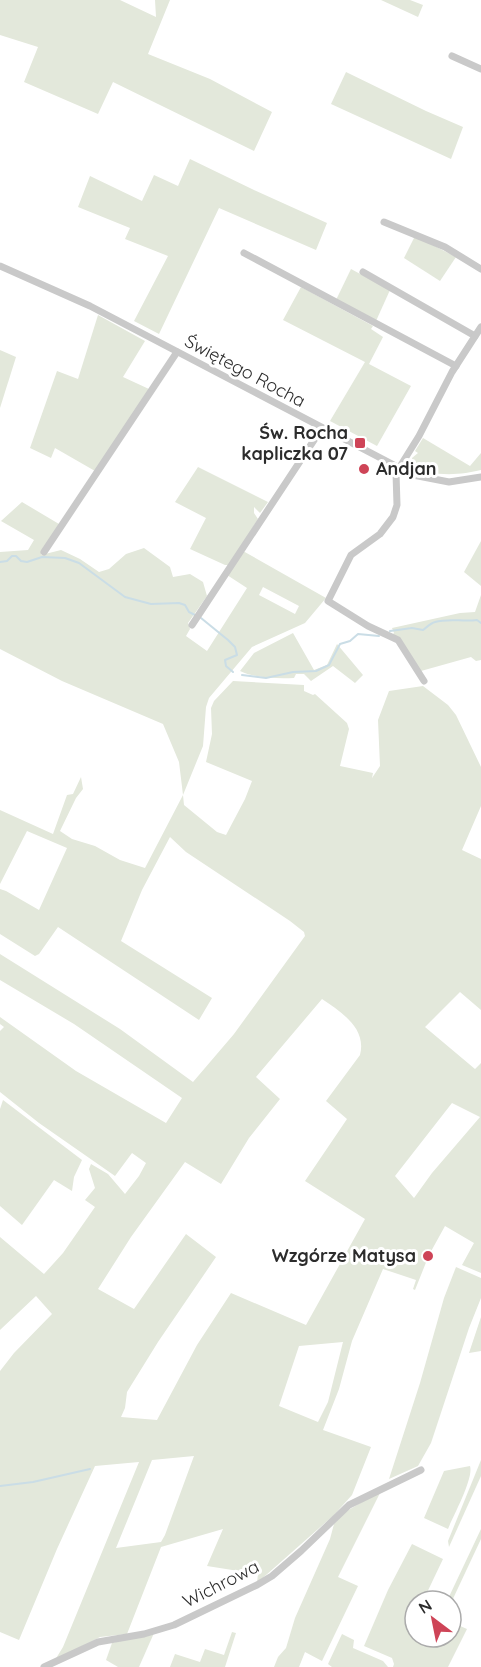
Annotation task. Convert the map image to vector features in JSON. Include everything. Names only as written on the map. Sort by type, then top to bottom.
[{"type":"street","points":[[452,56],[481,69]]},
{"type":"street","points":[[384,222],[445,247],[481,269]]},
{"type":"street","points":[[244,253],[456,366]]},
{"type":"street","name":"Świętego Rocha","points":[[0,266],[90,306],[399,468],[425,478],[449,482],[481,477]]},
{"type":"street","points":[[363,272],[475,336]]},
{"type":"street","points":[[424,681],[398,640],[368,626],[328,601],[351,555],[380,534],[393,517],[397,505],[396,473],[419,436],[456,366],[481,327]]},
{"type":"street","points":[[44,552],[177,352]]},
{"type":"street","points":[[192,625],[322,428]]},
{"type":"street","name":"Wichrowa","points":[[44,1667],[98,1642],[144,1634],[174,1625],[257,1585],[272,1576],[301,1551],[349,1505],[421,1470]]},
{"type":"shaded area","points":[[0,0],[120,0],[156,17],[155,0],[170,0],[148,54],[210,79],[272,112],[254,151],[113,82],[98,114],[24,82],[38,47],[0,35]]},
{"type":"shaded area","points":[[381,0],[410,0],[423,5],[418,17]]},
{"type":"shaded area","points":[[346,72],[463,127],[451,159],[331,104]]},
{"type":"shaded area","points":[[190,159],[327,223],[316,250],[219,208],[159,334],[134,321],[168,256],[125,239],[130,228],[78,207],[90,176],[142,201],[154,175],[178,186]]},
{"type":"shaded area","points":[[415,236],[456,257],[440,281],[404,258]]},
{"type":"shaded area","points":[[351,269],[390,290],[376,321],[336,300]]},
{"type":"shaded area","points":[[301,287],[373,326],[371,329],[383,337],[369,364],[411,386],[377,446],[330,421],[365,362],[283,320]]},
{"type":"shaded area","points":[[98,315],[145,341],[123,377],[149,389],[95,471],[55,448],[51,458],[30,448],[57,371],[78,379]]},
{"type":"shaded area","points":[[0,350],[16,357],[0,408]]},
{"type":"shaded area","points":[[423,438],[470,466],[481,453],[481,470],[446,474],[428,472],[420,468],[413,464],[412,458],[418,453],[415,451]]},
{"type":"shaded area","points":[[198,467],[268,502],[260,513],[254,507],[254,513],[258,519],[229,565],[190,549],[206,518],[175,502]]},
{"type":"shaded area","points":[[22,502],[59,524],[41,555],[61,550],[99,572],[109,569],[126,554],[144,548],[170,567],[173,577],[190,574],[203,582],[207,596],[188,623],[190,629],[186,636],[207,651],[247,588],[227,575],[243,551],[326,598],[305,623],[252,647],[209,698],[206,707],[203,746],[183,795],[179,762],[163,724],[62,681],[0,649],[0,552],[28,550],[34,540],[1,521]],"holes":[[[263,587],[299,606],[295,614],[259,595]]]},
{"type":"shaded area","points":[[481,541],[481,586],[464,572]]},
{"type":"shaded area","points":[[481,595],[481,660],[476,661],[471,657],[421,671],[393,634],[392,628],[460,613],[475,612]]},
{"type":"shaded area","points":[[293,633],[314,670],[327,665],[337,644],[363,675],[355,683],[333,666],[311,681],[304,674],[296,674],[294,678],[274,678],[240,671],[254,653]]},
{"type":"shaded area","points":[[233,681],[304,685],[304,691],[315,694],[347,723],[349,729],[340,766],[373,773],[372,778],[380,766],[378,720],[389,691],[423,686],[448,705],[456,715],[481,767],[481,806],[462,850],[481,859],[481,1010],[460,992],[425,1027],[475,1069],[481,1063],[481,1273],[462,1265],[474,1243],[445,1226],[429,1255],[415,1290],[413,1289],[416,1280],[383,1269],[352,1341],[339,1389],[323,1430],[371,1447],[352,1495],[334,1515],[257,1583],[258,1574],[207,1566],[223,1529],[161,1547],[127,1634],[100,1637],[55,1660],[63,1647],[139,1462],[95,1466],[19,1640],[0,1632],[0,1371],[52,1314],[36,1296],[0,1330],[0,1237],[44,1274],[63,1253],[95,1207],[85,1200],[95,1188],[89,1169],[91,1164],[108,1174],[125,1194],[146,1163],[132,1153],[115,1176],[39,1123],[0,1092],[0,1031],[4,1027],[0,1024],[0,1017],[76,1071],[166,1123],[182,1098],[74,1024],[0,980],[0,954],[120,1029],[193,1082],[234,1034],[305,936],[304,932],[290,921],[186,852],[170,837],[142,890],[121,941],[212,998],[199,1020],[58,927],[39,954],[35,956],[0,934],[0,889],[39,910],[67,848],[27,831],[0,884],[0,810],[53,834],[67,795],[73,794],[81,777],[83,789],[76,798],[60,831],[72,839],[95,846],[120,860],[145,868],[183,795],[184,805],[217,832],[226,835],[245,799],[252,781],[206,762],[212,734],[211,708],[214,701]],"holes":[[[322,999],[351,1022],[360,1037],[360,1055],[326,1101],[347,1119],[305,1181],[365,1219],[306,1325],[231,1293],[197,1345],[157,1420],[121,1417],[127,1392],[216,1257],[186,1234],[134,1309],[98,1289],[131,1237],[185,1162],[221,1184],[249,1138],[280,1099],[256,1077]],[[452,1103],[480,1117],[432,1173],[414,1198],[395,1176]],[[343,1342],[328,1402],[318,1422],[279,1406],[299,1346]],[[194,1456],[161,1542],[116,1548],[152,1460]]]},
{"type":"shaded area","points":[[3,1100],[82,1160],[74,1177],[72,1191],[54,1180],[22,1225],[0,1206],[0,1109]]},
{"type":"shaded area","points":[[456,1267],[481,1278],[481,1298],[431,1443],[418,1466],[389,1479],[444,1298]]},
{"type":"shaded area","points":[[481,1317],[481,1351],[469,1353]]},
{"type":"shaded area","points":[[481,1460],[481,1476],[449,1547],[448,1541]]},
{"type":"shaded area","points":[[470,1466],[466,1488],[448,1529],[424,1518],[444,1471]]},
{"type":"shaded area","points":[[381,1491],[338,1577],[358,1586],[322,1661],[305,1652],[299,1667],[274,1667],[278,1657],[286,1648],[295,1618],[330,1539],[334,1524],[345,1512]]},
{"type":"shaded area","points":[[481,1529],[481,1539],[458,1589],[453,1589]]},
{"type":"shaded area","points":[[412,1544],[443,1559],[429,1589],[403,1589],[403,1649],[457,1649],[448,1667],[393,1667],[392,1658],[364,1646],[388,1590]]},
{"type":"shaded area","points":[[232,1632],[236,1633],[225,1667],[170,1667],[175,1654],[200,1662],[205,1649],[224,1655]]},
{"type":"shaded area","points":[[154,1633],[139,1667],[118,1667],[106,1660],[112,1643]]},
{"type":"shaded area","points":[[342,1634],[354,1640],[353,1648],[383,1661],[388,1667],[332,1667],[328,1664]]},
{"type":"waterway","points":[[0,562],[7,561],[12,556],[27,562],[42,557],[65,558],[79,563],[125,597],[151,604],[179,603],[185,605],[189,612],[195,615]]},
{"type":"waterway","points":[[201,618],[235,647],[237,655],[225,660],[226,666],[233,672]]},
{"type":"waterway","points":[[390,631],[412,628],[423,630],[434,623],[446,620],[477,620],[481,623]]},
{"type":"waterway","points":[[242,675],[266,678],[293,672],[316,671],[329,665],[340,644],[350,641],[358,634],[379,636]]},
{"type":"waterway","points":[[0,1486],[33,1482],[90,1469]]},
{"type":"place","name":"Św. Rocha kapliczka 07","points":[[360,443]]},
{"type":"place","name":"Andjan","points":[[364,469]]},
{"type":"place","name":"Wzgórze Matysa","points":[[428,1256]]}]
